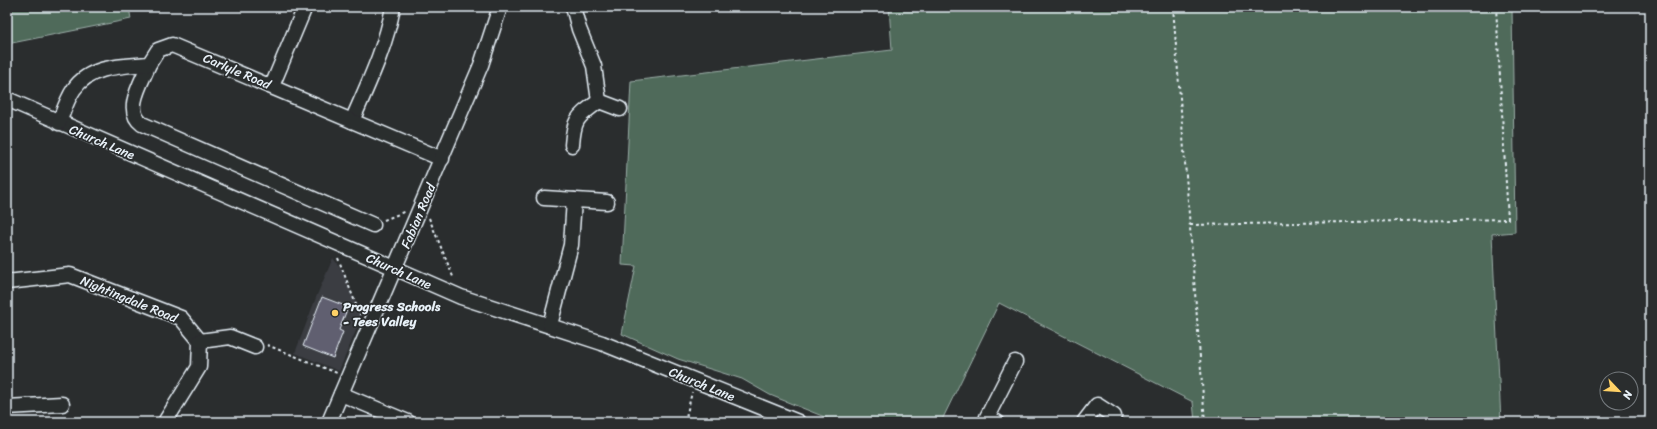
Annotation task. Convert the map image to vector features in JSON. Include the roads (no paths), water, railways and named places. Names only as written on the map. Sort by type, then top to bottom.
[{"type":"street","points":[[272,86],[297,30],[305,7]]},
{"type":"street","points":[[352,121],[383,46],[393,7]]},
{"type":"street","name":"Fabian Road","points":[[329,422],[481,66],[500,7]]},
{"type":"street","points":[[573,7],[579,29],[594,66],[599,101]]},
{"type":"street","name":"Carlyle Road","points":[[373,225],[136,119],[134,114],[134,102],[149,64],[158,50],[168,45],[176,45],[442,160]]},
{"type":"street","points":[[59,123],[74,88],[82,79],[105,69],[149,64]]},
{"type":"street","name":"Church Lane","points":[[7,99],[395,269],[498,311],[602,343],[695,381],[770,417],[798,422]]},
{"type":"street","points":[[599,101],[620,109]]},
{"type":"street","points":[[572,145],[573,127],[576,119],[599,101]]},
{"type":"street","points":[[544,198],[607,202]]},
{"type":"street","points":[[550,326],[571,245],[574,200]]},
{"type":"street","name":"Nightingdale Road","points":[[7,282],[70,275],[181,318],[200,341]]},
{"type":"street","points":[[165,422],[199,367],[200,341],[230,337],[255,347]]},
{"type":"street","points":[[990,420],[1015,362]]},
{"type":"street","points":[[341,394],[408,422]]},
{"type":"street","points":[[7,407],[62,404]]},
{"type":"street","points":[[1084,422],[1097,406],[1114,416]]},
{"type":"place","name":"Progress Schools - Tees Valley","points":[[335,313]]}]
